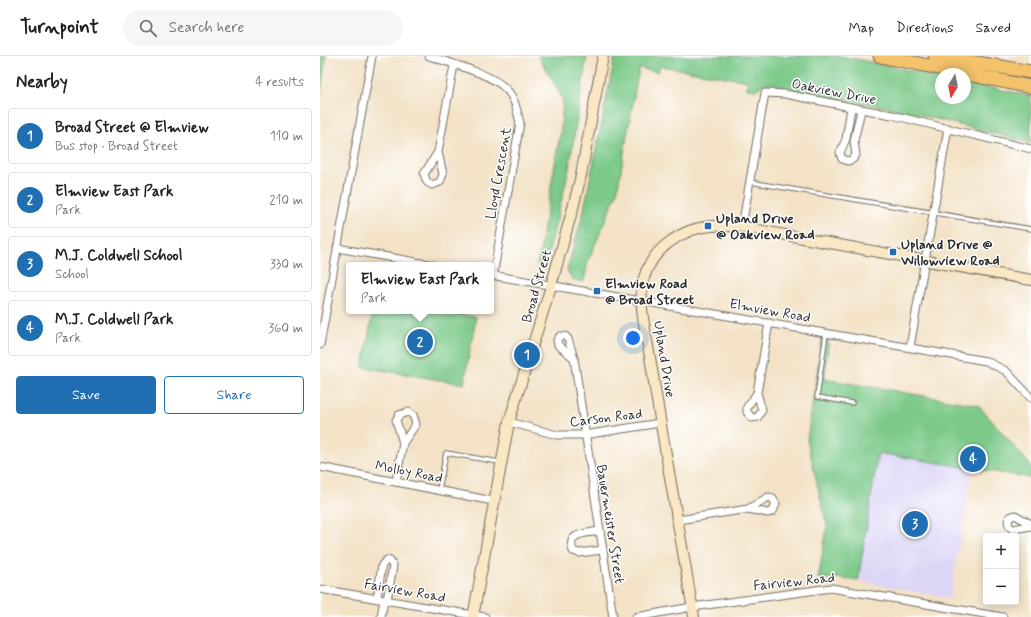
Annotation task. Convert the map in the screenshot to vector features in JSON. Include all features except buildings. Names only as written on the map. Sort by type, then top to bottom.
[{"type":"highway","points":[[880,56],[1031,87]]},
{"type":"highway","points":[[935,56],[1031,72]]},
{"type":"street","points":[[320,345],[372,56]]},
{"type":"street","name":"Lloyd Crescent","points":[[429,56],[495,79],[507,89],[516,105],[520,123],[494,265]]},
{"type":"street","name":"Broad Street","points":[[473,616],[493,501],[509,422],[551,286],[581,175],[603,56]]},
{"type":"street","points":[[438,152],[454,65]]},
{"type":"street","name":"Oakview Drive","points":[[742,227],[765,93],[785,94],[948,128],[1031,149]]},
{"type":"street","points":[[851,108],[846,139],[840,153],[842,159],[845,161],[853,159],[856,155],[854,141],[861,110]]},
{"type":"street","points":[[910,347],[948,128]]},
{"type":"street","name":"Upland Drive","points":[[693,612],[660,423],[642,301],[643,279],[650,263],[661,249],[692,229],[712,226],[742,227],[1031,280]]},
{"type":"street","points":[[337,248],[416,262]]},
{"type":"street","name":"Elmview Road","points":[[494,276],[986,360],[1006,371],[1031,398]]},
{"type":"street","points":[[757,394],[769,323]]},
{"type":"street","name":"Bauermeister Street","points":[[574,358],[584,435],[613,617]]},
{"type":"street","name":"Carson Road","points":[[509,422],[557,435],[584,435],[660,423]]},
{"type":"street","points":[[396,482],[403,443]]},
{"type":"street","name":"Molloy Road","points":[[320,467],[493,501]]},
{"type":"street","points":[[678,520],[748,509]]},
{"type":"street","points":[[599,531],[576,536],[572,539],[570,545],[573,551],[579,553],[602,550]]},
{"type":"street","name":"Fairview Road","points":[[320,588],[485,617]]},
{"type":"street","name":"Fairview Road","points":[[636,617],[693,612],[831,588],[983,615],[1002,617]]},
{"type":"street","points":[[381,617],[383,599]]},
{"type":"lane","points":[[750,182],[1031,229]]},
{"type":"lane","points":[[826,333],[817,397],[852,403]]},
{"type":"lane","points":[[439,490],[446,453],[501,463]]},
{"type":"shaded area","points":[[878,453],[972,468],[950,598],[858,581]]},
{"type":"green space","points":[[320,56],[326,56],[320,96]]},
{"type":"green space","points":[[538,56],[587,56],[569,169],[547,259],[537,267],[561,129],[563,99]]},
{"type":"green space","points":[[615,56],[842,56],[935,76],[935,104],[971,104],[971,83],[1031,96],[1031,143],[905,111],[788,89],[771,84],[764,84],[756,90],[747,89],[748,81],[660,66],[658,72],[639,68],[617,193],[588,261],[584,281],[582,282],[572,279],[567,270],[583,214]]},
{"type":"green space","points":[[372,314],[457,314],[476,317],[464,384],[363,367]]},
{"type":"green space","points":[[822,338],[829,339],[824,379],[978,405],[1031,466],[1031,478],[878,453],[858,581],[838,578],[818,579],[827,526],[807,440]]},
{"type":"place","name":"Upland Drive @ Oakview Road","points":[[708,226]]},
{"type":"place","name":"Upland Drive @ Willowview Road","points":[[893,252]]},
{"type":"place","name":"Elmview Road @ Broad Street","points":[[597,291]]},
{"type":"place","name":"Elmview East Park","points":[[420,342]]},
{"type":"place","name":"Broad Street @ Elmview","points":[[527,355]]},
{"type":"place","name":"M.J. Coldwell Park","points":[[973,459]]},
{"type":"place","name":"M.J. Coldwell School","points":[[915,524]]}]
